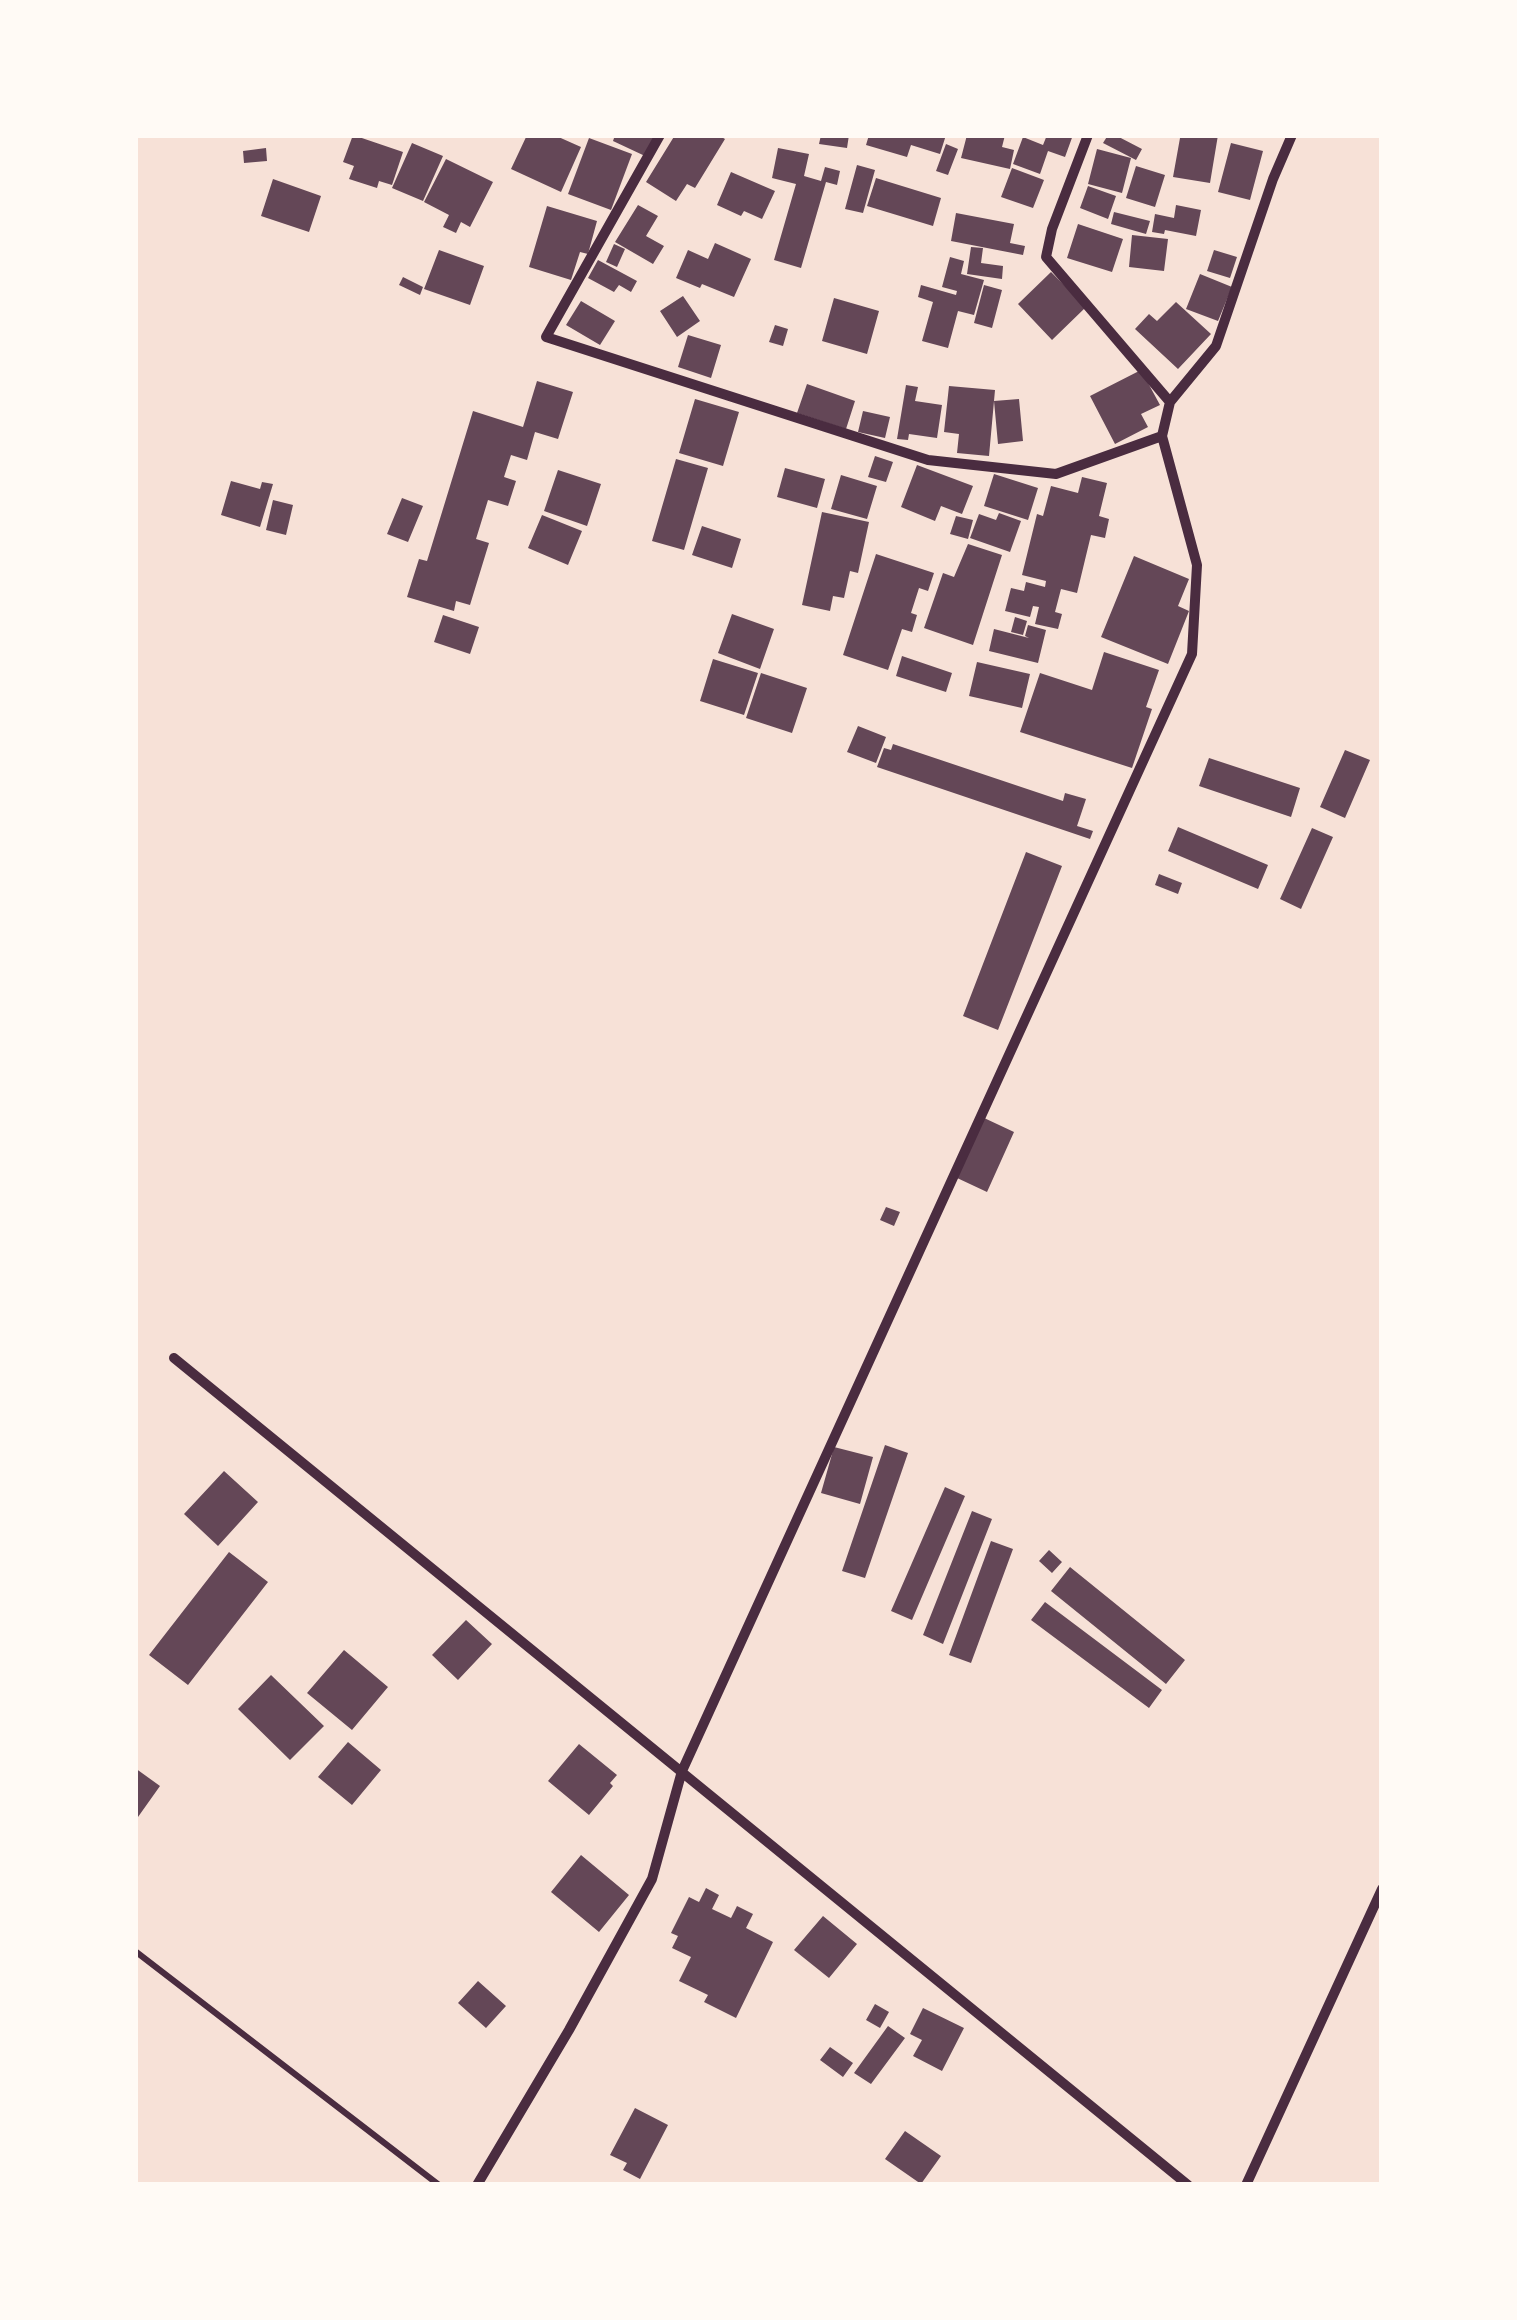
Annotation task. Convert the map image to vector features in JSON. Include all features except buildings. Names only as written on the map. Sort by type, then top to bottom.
[{"type":"street","points":[[660,135],[546,336],[928,460],[1056,474],[1162,436]]},
{"type":"street","points":[[1088,135],[1052,229],[1046,257],[1170,402]]},
{"type":"street","points":[[478,2185],[652,1879],[682,1771],[1192,654],[1197,565],[1162,436],[1170,402],[1216,346],[1292,135]]},
{"type":"street","points":[[174,1358],[1188,2185]]},
{"type":"street","points":[[1246,2185],[1382,1889]]},
{"type":"lane","points":[[135,1951],[440,2185]]}]
